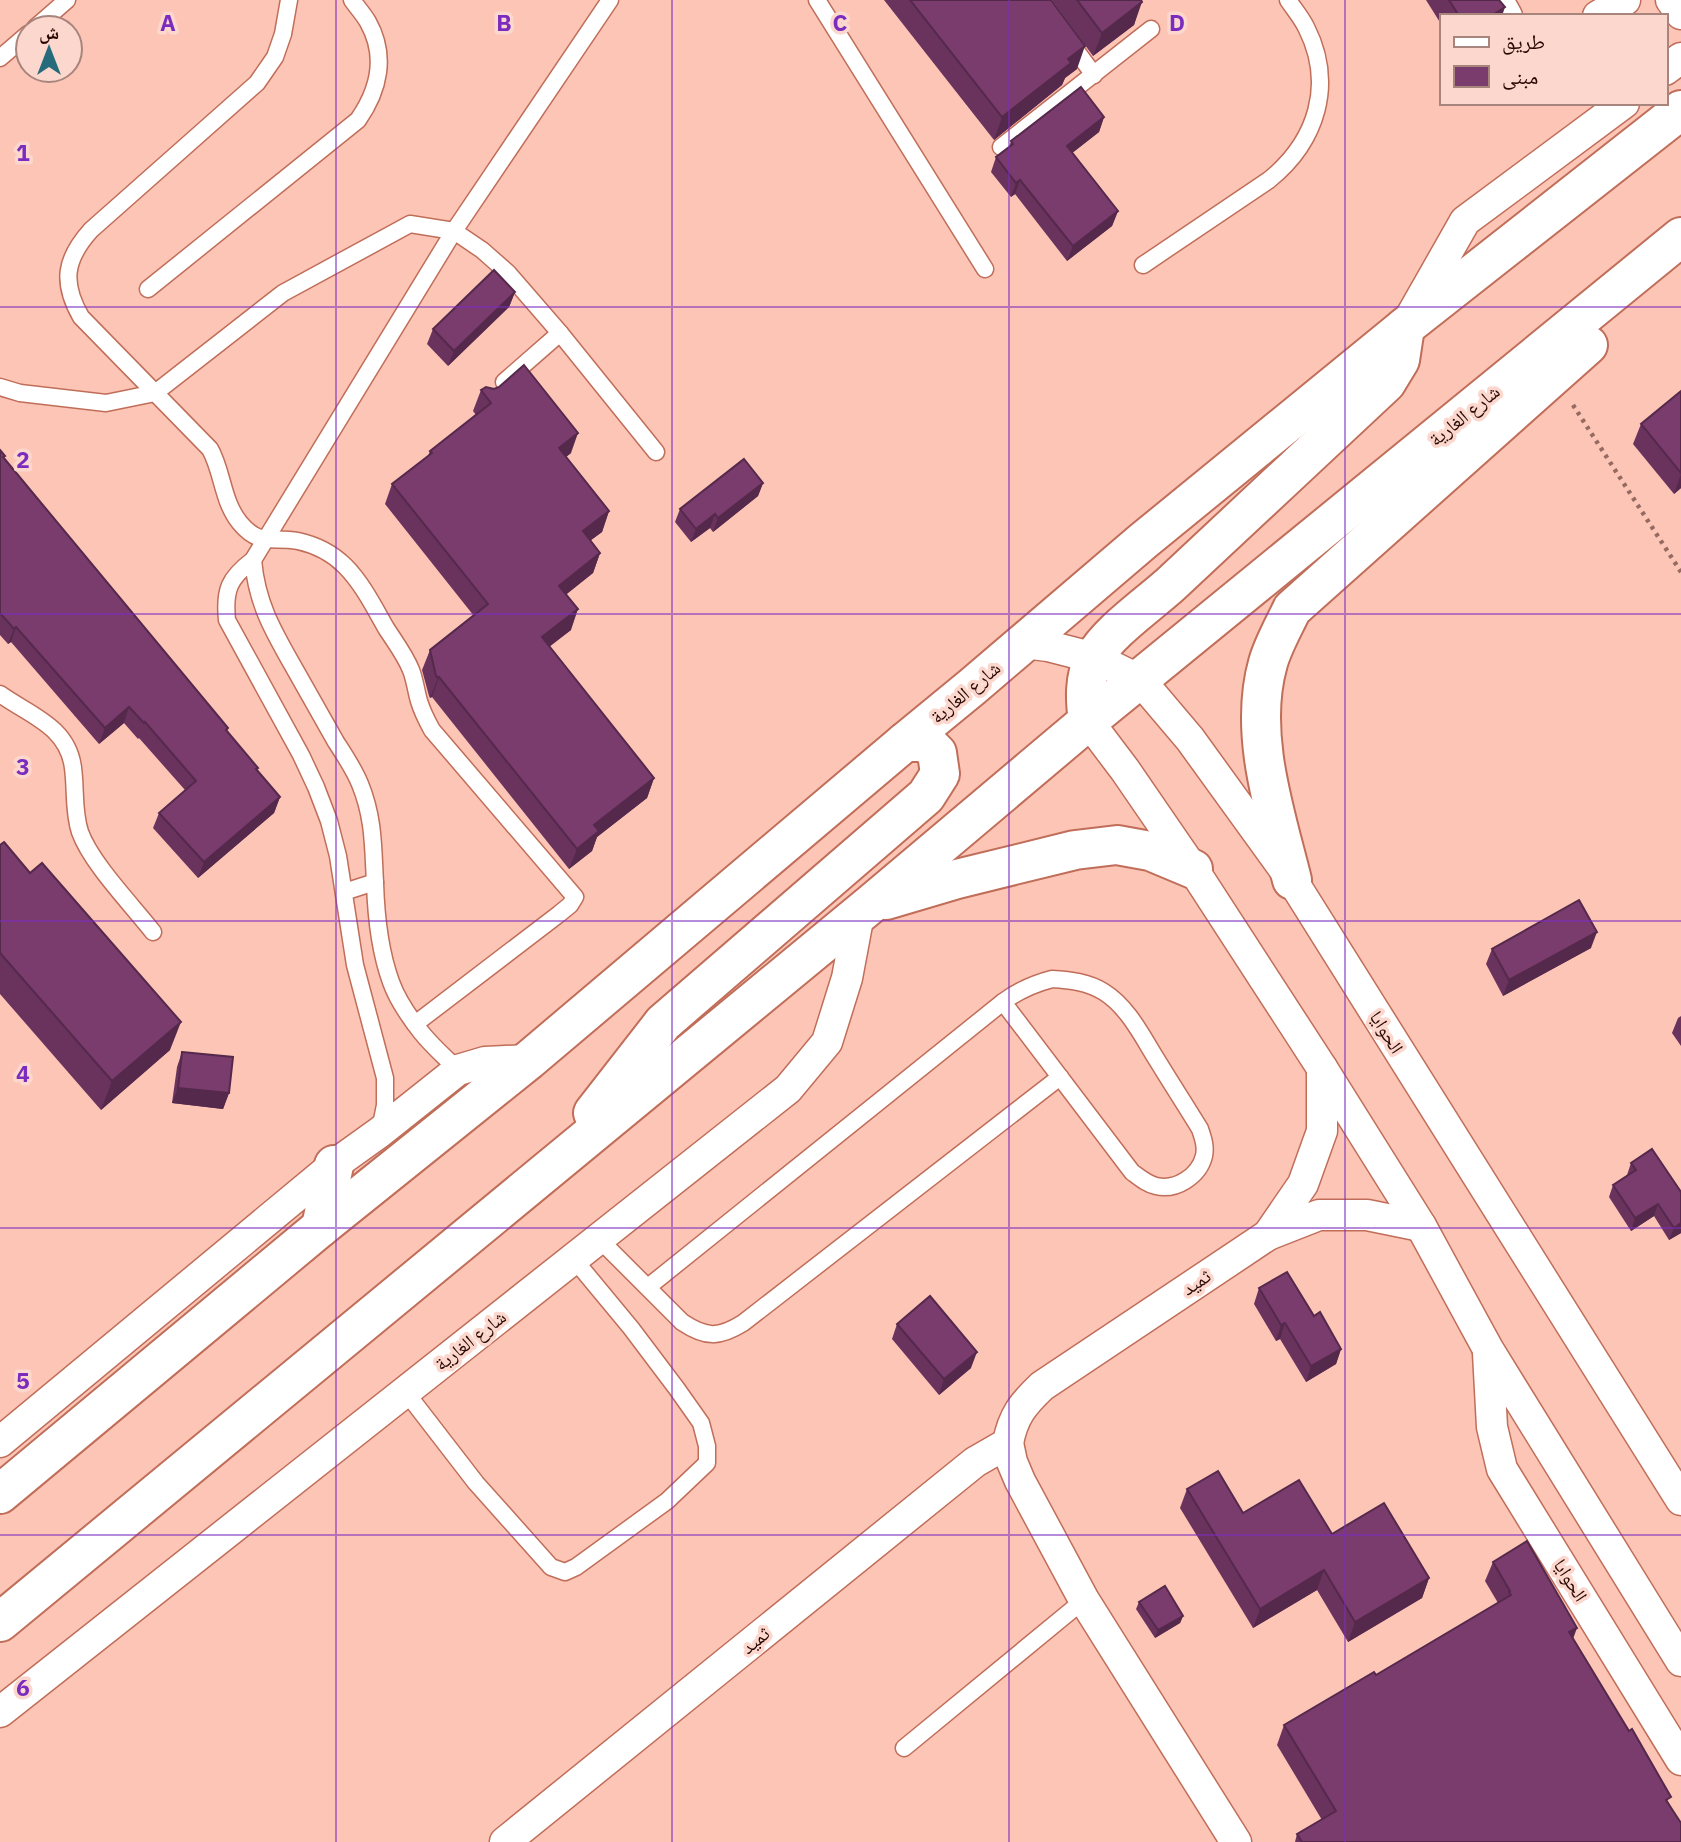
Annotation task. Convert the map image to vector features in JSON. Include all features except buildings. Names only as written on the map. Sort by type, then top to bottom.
[{"type":"street","points":[[1601,14],[1625,0]]},
{"type":"street","points":[[1671,0],[1681,14]]},
{"type":"street","name":"شارع الغارية","points":[[1405,327],[1465,220],[1621,105]]},
{"type":"street","name":"شارع الغارية","points":[[0,1494],[321,1227],[529,1060],[1143,541],[1405,327],[1681,110]]},
{"type":"street","points":[[1292,880],[1265,773],[1261,718],[1268,663],[1292,609],[1617,319],[1668,248]]},
{"type":"street","name":"شارع الغارية","points":[[0,1622],[865,909],[1088,721],[1668,248]]},
{"type":"street","points":[[1088,721],[1085,700],[1087,678],[1095,657],[1111,636],[1386,383],[1400,360],[1405,327]]},
{"type":"street","name":"الحوايا","points":[[1024,643],[1095,657],[1140,680],[1190,739],[1292,880],[1681,1500]]},
{"type":"street","name":"الحوايا","points":[[1088,721],[1193,869],[1322,1068],[1421,1226],[1488,1349],[1681,1661]]},
{"type":"street","points":[[548,1170],[663,1023],[926,796],[940,774],[937,753],[926,742],[905,741]]},
{"type":"street","points":[[865,909],[957,879],[1085,849],[1117,845],[1150,851],[1193,869]]},
{"type":"street","name":"شارع الغارية","points":[[0,1712],[788,1089],[827,1042],[865,909]]},
{"type":"street","points":[[0,1442],[334,1165],[458,1070],[485,1062],[529,1060]]},
{"type":"street","name":"ثميد","points":[[1268,1235],[1303,1184],[1322,1131],[1322,1068]]},
{"type":"street","points":[[321,1227],[334,1165]]},
{"type":"street","name":"ثميد","points":[[505,1842],[975,1462],[1009,1443],[1011,1428],[1019,1411],[1042,1386],[1268,1235],[1319,1215],[1367,1215],[1421,1226]]},
{"type":"street","name":"الحوايا","points":[[1488,1349],[1492,1427],[1502,1469],[1681,1760]]},
{"type":"street","points":[[1009,1443],[1012,1462],[1020,1481],[1084,1600],[1223,1837]]},
{"type":"lane","points":[[51,14],[67,0]]},
{"type":"lane","points":[[289,0],[283,34],[275,57],[257,83],[91,230],[78,244],[70,261],[68,281],[71,300],[80,317],[209,449],[219,466],[230,507],[238,521],[250,533],[266,540],[282,539],[315,546],[343,563],[354,575],[405,656],[420,704],[432,730],[575,897],[559,914],[415,1024]]},
{"type":"lane","points":[[148,289],[358,120],[368,106],[375,91],[378,56],[375,38],[368,22],[352,0]]},
{"type":"lane","points":[[380,1132],[384,1078],[355,965],[338,856],[329,821],[301,755],[227,620],[225,603],[229,585],[239,571],[253,561],[454,231],[610,0]]},
{"type":"lane","points":[[817,0],[985,269]]},
{"type":"lane","points":[[1143,265],[1269,180],[1285,167],[1309,133],[1320,91],[1319,68],[1305,25],[1288,0]]},
{"type":"lane","points":[[1001,147],[1152,29]]},
{"type":"lane","points":[[1062,32],[1094,75]]},
{"type":"lane","points":[[0,58],[14,46]]},
{"type":"lane","points":[[0,387],[20,393],[106,403],[155,393],[283,293],[410,224],[454,231],[482,250],[508,273],[656,452]]},
{"type":"lane","points":[[495,391],[560,333]]},
{"type":"lane","points":[[253,561],[258,592],[270,623],[350,763],[368,806],[373,828],[375,882],[383,949],[391,983],[421,1032],[458,1070]]},
{"type":"lane","points":[[0,694],[48,724],[64,743],[73,764],[75,811],[80,833],[91,854],[153,932]]},
{"type":"lane","points":[[344,892],[375,882]]},
{"type":"lane","points":[[648,1287],[1003,1002],[1034,983],[1052,979],[1087,984],[1103,992],[1117,1003],[1137,1028],[1200,1129],[1205,1143],[1204,1157],[1197,1171],[1186,1181],[1173,1186],[1158,1187],[1132,1172],[1003,1002]]},
{"type":"lane","points":[[598,1238],[682,1322],[696,1332],[712,1335],[729,1332],[1060,1077]]},
{"type":"lane","points":[[405,1391],[476,1483],[551,1567],[565,1572],[576,1567],[667,1502],[706,1463],[707,1446],[701,1423],[631,1328],[573,1258]]},
{"type":"lane","points":[[904,1748],[1084,1600]]},
{"type":"path","points":[[1553,376],[1681,572]]}]
